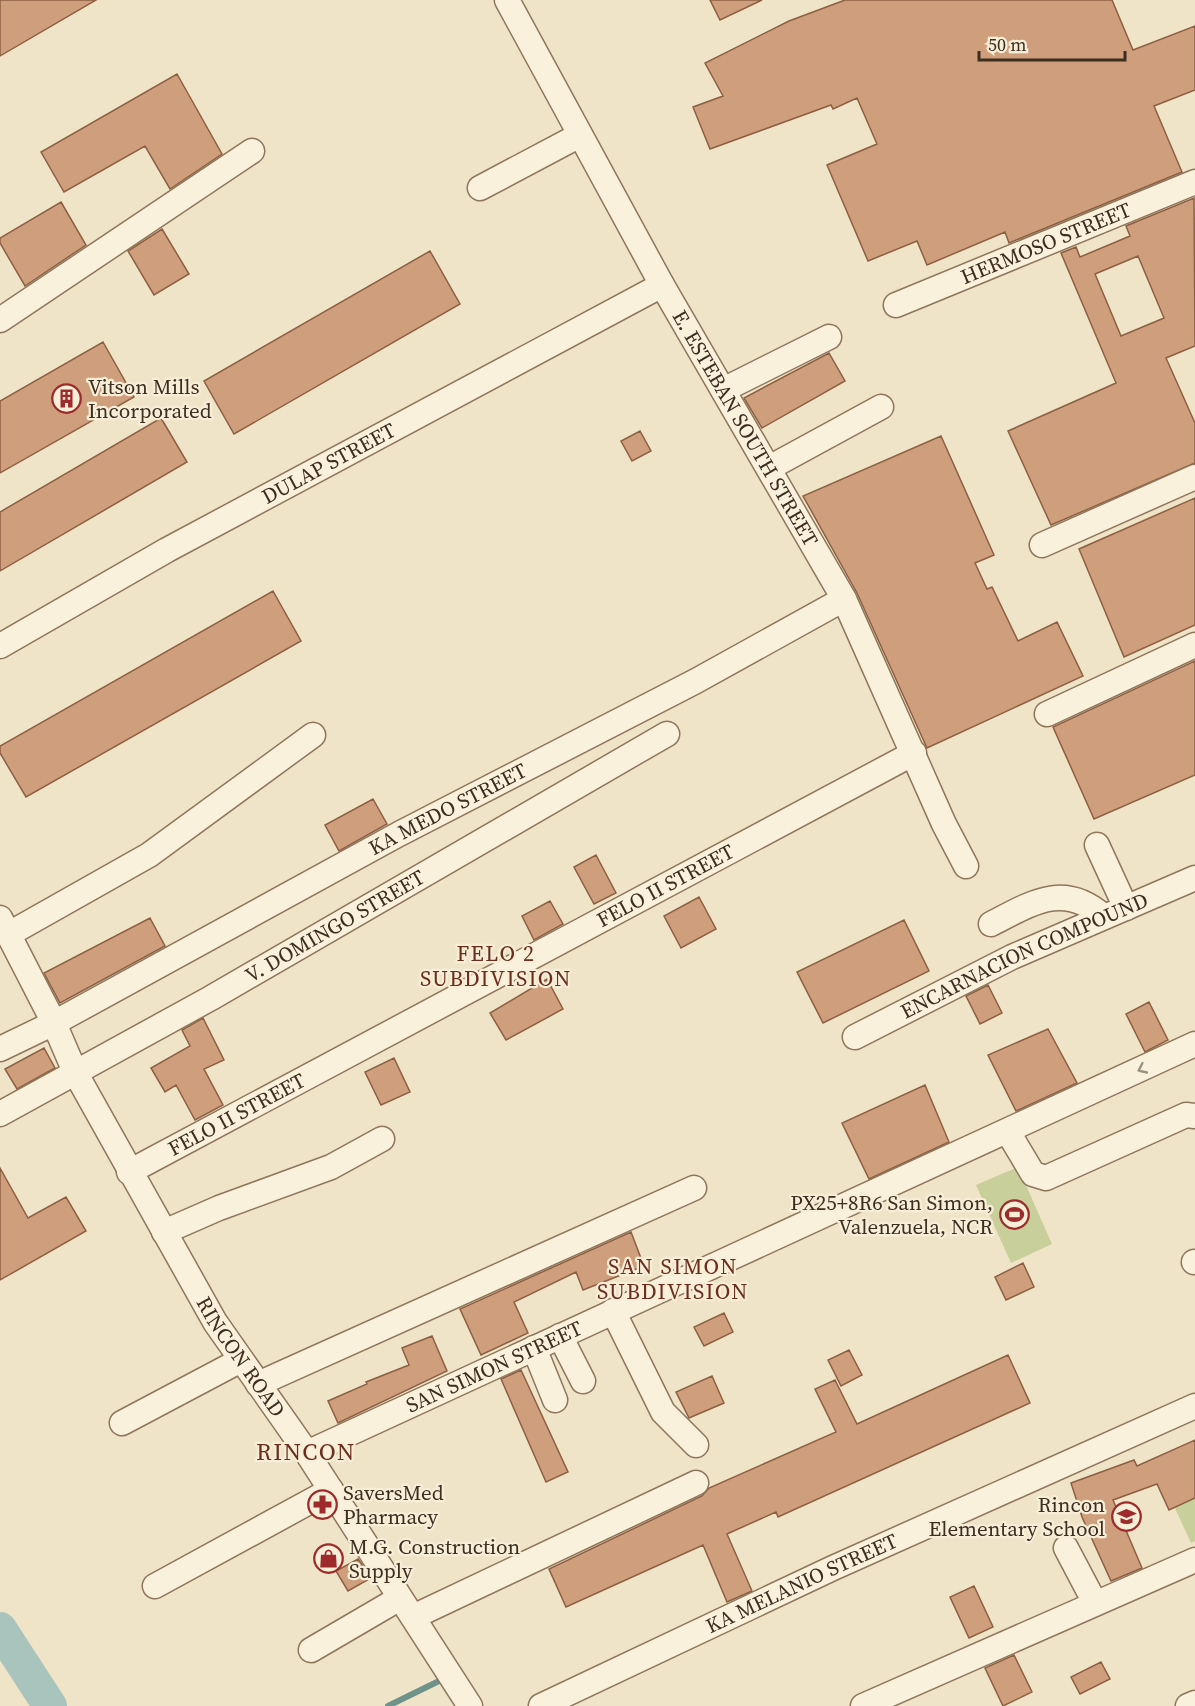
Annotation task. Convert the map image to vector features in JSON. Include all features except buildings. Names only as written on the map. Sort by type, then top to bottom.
[{"type":"street","name":"E. ESTEBAN SOUTH STREET","points":[[507,0],[662,285],[844,599],[944,824],[966,866]]},
{"type":"street","points":[[480,188],[580,135]]},
{"type":"street","points":[[0,320],[252,151]]},
{"type":"street","name":"HERMOSO STREET","points":[[896,305],[1195,182]]},
{"type":"street","name":"DULAP STREET","points":[[0,646],[167,550],[662,285]]},
{"type":"street","points":[[723,390],[829,338]]},
{"type":"street","points":[[769,468],[881,407]]},
{"type":"street","points":[[1042,545],[1195,477]]},
{"type":"street","name":"KA MEDO STREET","points":[[0,1049],[54,1023],[389,839],[696,681],[844,599]]},
{"type":"street","points":[[1047,714],[1195,645]]},
{"type":"street","name":"V. DOMINGO STREET","points":[[0,1114],[211,998],[667,734]]},
{"type":"street","points":[[4,926],[149,855],[313,735]]},
{"type":"street","name":"FELO II STREET","points":[[129,1172],[914,753]]},
{"type":"street","points":[[1097,845],[1126,908]]},
{"type":"street","name":"ENCARNACION COMPOUND","points":[[855,1037],[1012,957],[1195,878]]},
{"type":"street","points":[[991,924],[1027,906],[1054,897],[1074,897],[1091,905],[1104,917]]},
{"type":"street","name":"RINCON ROAD","points":[[4,926],[54,1023],[75,1072],[215,1322],[307,1453],[470,1706]]},
{"type":"street","name":"SAN SIMON STREET","points":[[307,1453],[1195,1044]]},
{"type":"street","points":[[1008,1132],[1033,1174],[1046,1178],[1186,1115],[1194,1115]]},
{"type":"street","points":[[164,1232],[219,1208],[323,1171],[381,1139]]},
{"type":"street","points":[[258,1384],[694,1188]]},
{"type":"street","points":[[613,1311],[663,1412],[696,1445]]},
{"type":"street","points":[[560,1336],[583,1382]]},
{"type":"street","points":[[534,1348],[555,1400]]},
{"type":"street","points":[[122,1423],[242,1360]]},
{"type":"street","name":"KA MELANIO STREET","points":[[541,1706],[833,1568],[1195,1406]]},
{"type":"street","points":[[312,1650],[696,1483]]},
{"type":"street","points":[[155,1586],[331,1490]]},
{"type":"street","points":[[1066,1548],[1095,1603]]},
{"type":"street","points":[[864,1706],[1195,1560]]},
{"type":"street","points":[[1188,1706],[1195,1703]]},
{"type":"green space","name":"PX25+8R6 San Simon, Valenzuela, NCR","points":[[1018,1167],[1052,1244],[1011,1263],[976,1185]]},
{"type":"green space","points":[[1195,1444],[1195,1541],[1191,1543],[1154,1463]]},
{"type":"waterway","points":[[0,1629],[50,1706]]},
{"type":"waterway","points":[[388,1706],[439,1681]]},
{"type":"place","name":"Vitson Mills Incorporated","points":[[67,399]]},
{"type":"place","name":"PX25+8R6 San Simon, Valenzuela, NCR","points":[[1014,1215]]},
{"type":"place","name":"SaversMed Pharmacy","points":[[322,1505]]},
{"type":"place","name":"Rincon Elementary School","points":[[1126,1517]]},
{"type":"place","name":"M.G. Construction Supply","points":[[328,1559]]},
{"type":"district","name":"FELO 2 SUBDIVISION","points":[[496,966]]},
{"type":"district","name":"SAN SIMON SUBDIVISION","points":[[673,1278]]},
{"type":"district","name":"RINCON","points":[[306,1452]]}]
